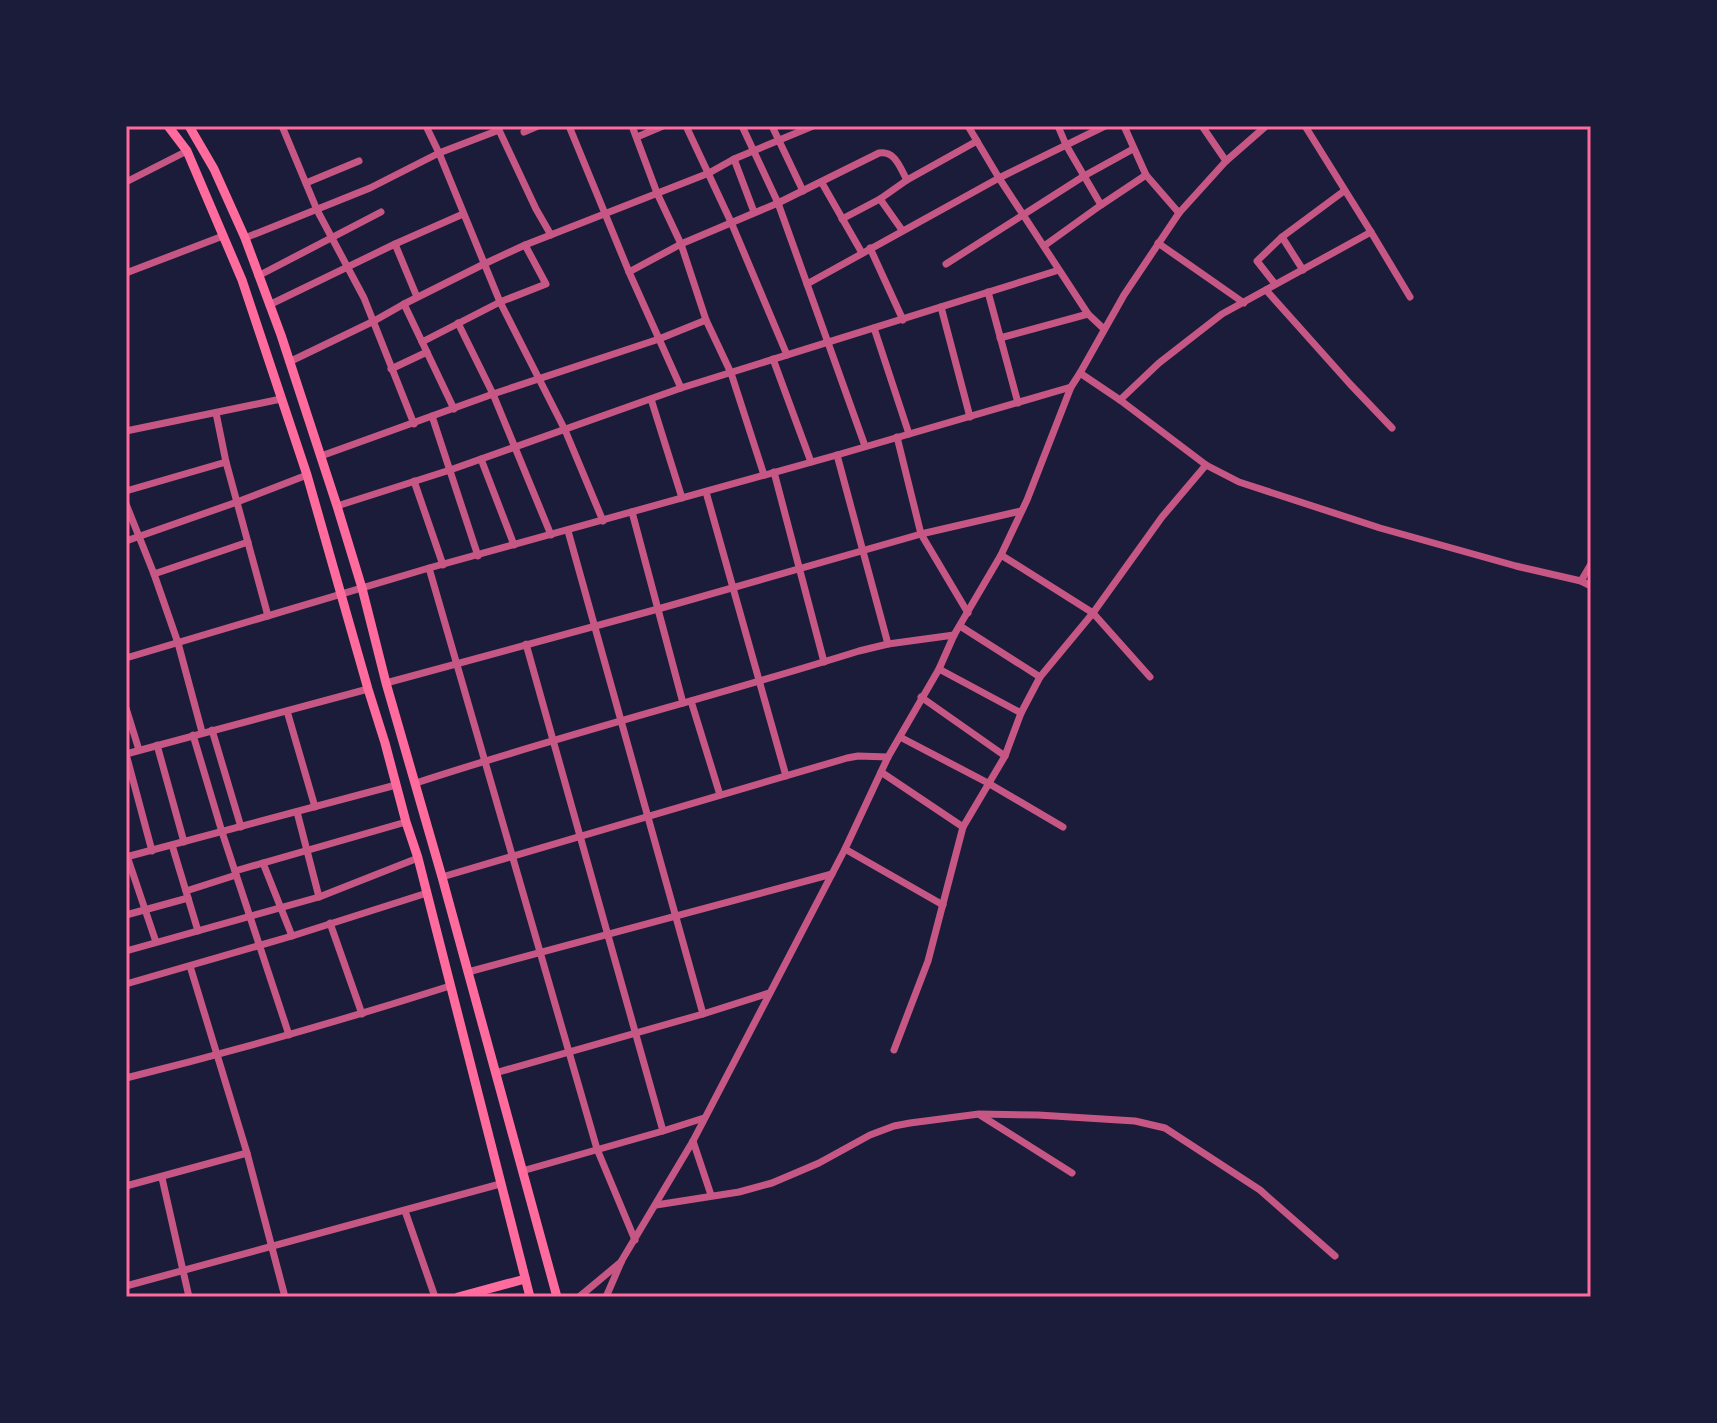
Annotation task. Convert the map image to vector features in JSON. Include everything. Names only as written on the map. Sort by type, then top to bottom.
[{"type":"main road","points":[[168,126],[187,151],[242,280],[307,475],[418,858],[530,1297]]},
{"type":"main road","points":[[189,126],[214,169],[245,238],[337,506],[557,1297]]},
{"type":"main road","points":[[458,1297],[525,1279]]},
{"type":"street","points":[[282,126],[317,210],[364,298],[414,424]]},
{"type":"street","points":[[426,126],[500,302],[565,430],[603,521]]},
{"type":"street","points":[[524,132],[538,126]]},
{"type":"street","points":[[569,126],[681,388]]},
{"type":"street","points":[[632,126],[657,193],[681,244],[706,320],[731,373],[764,475]]},
{"type":"street","points":[[637,137],[663,126]]},
{"type":"street","points":[[686,126],[731,222],[787,355]]},
{"type":"street","points":[[742,126],[778,203],[865,446]]},
{"type":"street","points":[[772,126],[803,191]]},
{"type":"street","points":[[289,362],[525,245],[709,173],[734,159],[813,126]]},
{"type":"street","points":[[1058,126],[1101,205]]},
{"type":"street","points":[[807,284],[999,178],[1105,126]]},
{"type":"street","points":[[1202,126],[1226,161]]},
{"type":"street","points":[[606,1297],[622,1260],[693,1141],[845,849],[888,757],[1001,555],[1027,500],[1071,387],[1104,329],[1179,213],[1226,161],[1266,126]]},
{"type":"street","points":[[1305,126],[1410,297]]},
{"type":"street","points":[[972,127],[999,178],[1059,270],[1088,314],[1104,329]]},
{"type":"street","points":[[245,238],[370,188],[439,153],[498,128],[551,235]]},
{"type":"street","points":[[1128,128],[1133,149],[1146,175],[1179,213]]},
{"type":"street","points":[[842,219],[977,141]]},
{"type":"street","points":[[946,264],[1023,213],[1133,149]]},
{"type":"street","points":[[126,182],[187,151]]},
{"type":"street","points":[[629,272],[681,244],[822,183],[883,152],[892,155],[907,180]]},
{"type":"street","points":[[734,159],[754,212]]},
{"type":"street","points":[[306,183],[359,161]]},
{"type":"street","points":[[1044,246],[1146,175]]},
{"type":"street","points":[[822,183],[842,219],[866,251],[903,320]]},
{"type":"street","points":[[1275,284],[1257,261],[1282,237],[1344,191]]},
{"type":"street","points":[[880,199],[902,230]]},
{"type":"street","points":[[258,276],[381,212]]},
{"type":"street","points":[[269,305],[463,214]]},
{"type":"street","points":[[1120,400],[1186,340],[1222,314],[1371,232]]},
{"type":"street","points":[[126,273],[223,236]]},
{"type":"street","points":[[1282,237],[1303,270]]},
{"type":"street","points":[[1158,243],[1244,303]]},
{"type":"street","points":[[395,244],[417,297]]},
{"type":"street","points":[[422,342],[500,302],[546,284],[525,245]]},
{"type":"street","points":[[337,506],[450,470],[681,388],[1059,270]]},
{"type":"street","points":[[1266,290],[1392,428]]},
{"type":"street","points":[[988,292],[1018,403]]},
{"type":"street","points":[[404,304],[454,409]]},
{"type":"street","points":[[941,307],[970,417]]},
{"type":"street","points":[[1000,338],[1088,314]]},
{"type":"street","points":[[321,456],[706,320]]},
{"type":"street","points":[[458,323],[493,394],[551,535]]},
{"type":"street","points":[[874,328],[909,434]]},
{"type":"street","points":[[391,369],[427,352]]},
{"type":"street","points":[[773,359],[811,462]]},
{"type":"street","points":[[1080,373],[1206,465],[1239,482],[1380,528],[1591,586]]},
{"type":"street","points":[[126,658],[429,568],[1071,387]]},
{"type":"street","points":[[126,431],[281,399]]},
{"type":"street","points":[[651,399],[682,498]]},
{"type":"street","points":[[216,413],[226,462],[268,616]]},
{"type":"street","points":[[432,416],[478,556]]},
{"type":"street","points":[[897,437],[921,534],[968,613]]},
{"type":"street","points":[[837,455],[888,644]]},
{"type":"street","points":[[481,459],[514,545]]},
{"type":"street","points":[[126,491],[226,462]]},
{"type":"street","points":[[894,1050],[928,961],[963,827],[1005,756],[1021,713],[1040,677],[1093,613],[1162,517],[1206,465]]},
{"type":"street","points":[[774,472],[824,662]]},
{"type":"street","points":[[126,541],[307,475]]},
{"type":"street","points":[[414,481],[443,565]]},
{"type":"street","points":[[706,492],[786,776]]},
{"type":"street","points":[[126,504],[178,643],[202,732]]},
{"type":"street","points":[[386,683],[864,549],[1021,511]]},
{"type":"street","points":[[632,512],[658,609],[720,795]]},
{"type":"street","points":[[568,531],[703,1014]]},
{"type":"street","points":[[154,574],[248,542]]},
{"type":"street","points":[[1001,555],[1093,613],[1150,677]]},
{"type":"street","points":[[1581,581],[1591,564]]},
{"type":"street","points":[[429,568],[597,1149],[635,1240]]},
{"type":"street","points":[[960,626],[1040,677]]},
{"type":"street","points":[[416,783],[485,760],[888,644],[954,635]]},
{"type":"street","points":[[526,644],[663,1131]]},
{"type":"street","points":[[939,669],[1021,713]]},
{"type":"street","points":[[152,851],[126,754],[368,689]]},
{"type":"street","points":[[921,697],[1005,756]]},
{"type":"street","points":[[126,708],[139,750]]},
{"type":"street","points":[[287,711],[315,807]]},
{"type":"street","points":[[212,730],[241,827]]},
{"type":"street","points":[[193,735],[289,1035]]},
{"type":"street","points":[[900,737],[1063,827]]},
{"type":"street","points":[[157,745],[184,842]]},
{"type":"street","points":[[442,877],[858,756],[888,757]]},
{"type":"street","points":[[881,772],[963,827]]},
{"type":"street","points":[[156,942],[126,856],[396,785]]},
{"type":"street","points":[[297,812],[319,897]]},
{"type":"street","points":[[126,915],[145,911],[263,863],[406,822]]},
{"type":"street","points":[[172,845],[198,931]]},
{"type":"street","points":[[845,849],[943,905]]},
{"type":"street","points":[[126,951],[282,909],[418,858]]},
{"type":"street","points":[[263,863],[292,936]]},
{"type":"street","points":[[468,972],[832,874]]},
{"type":"street","points":[[126,984],[427,893]]},
{"type":"street","points":[[330,923],[362,1014]]},
{"type":"street","points":[[190,966],[247,1153],[285,1297]]},
{"type":"street","points":[[126,1078],[218,1056],[450,986]]},
{"type":"street","points":[[495,1073],[769,993]]},
{"type":"street","points":[[979,1114],[1072,1173]]},
{"type":"street","points":[[656,1205],[739,1192],[772,1183],[819,1163],[858,1140],[894,1126],[979,1114],[1135,1121],[1165,1128],[1260,1190],[1335,1256]]},
{"type":"street","points":[[522,1171],[704,1118]]},
{"type":"street","points":[[693,1141],[711,1195]]},
{"type":"street","points":[[126,1186],[247,1153]]},
{"type":"street","points":[[162,1178],[189,1297]]},
{"type":"street","points":[[126,1286],[500,1184]]},
{"type":"street","points":[[405,1211],[435,1297]]},
{"type":"street","points":[[579,1297],[622,1260]]}]
